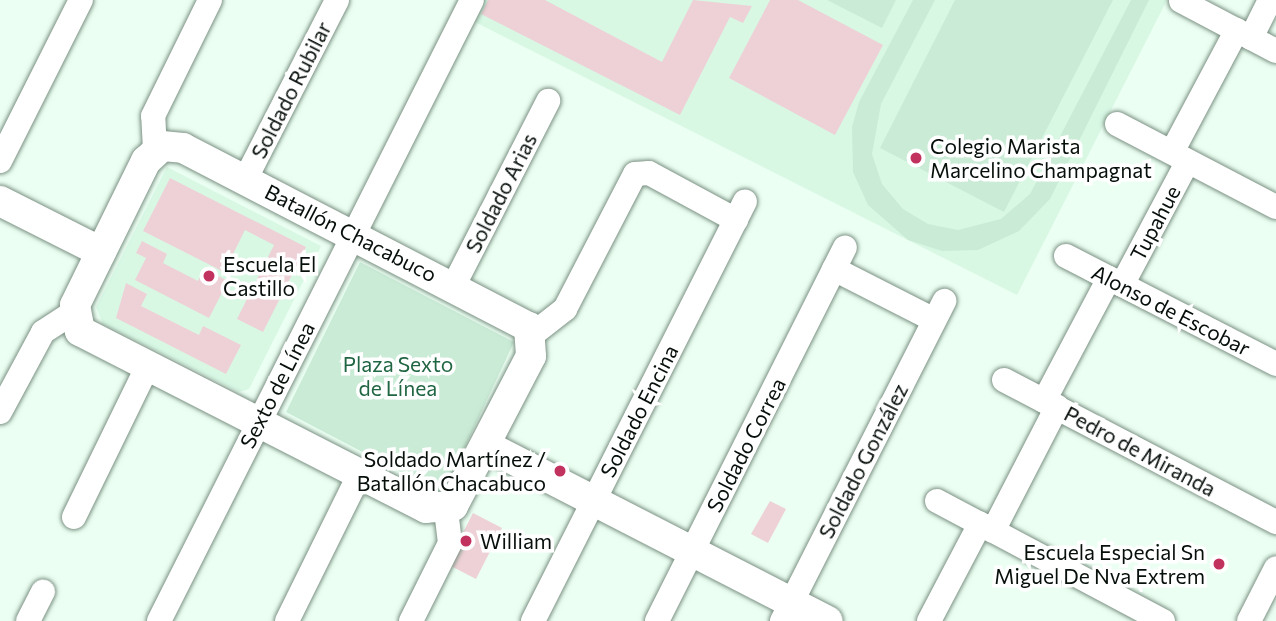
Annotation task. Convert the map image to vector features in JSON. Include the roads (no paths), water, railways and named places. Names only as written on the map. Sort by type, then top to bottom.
[{"type":"street","points":[[0,161],[81,0]]},
{"type":"street","points":[[0,412],[43,332],[74,312],[101,252],[155,150],[153,116],[210,0]]},
{"type":"street","name":"Soldado Rubilar","points":[[245,180],[337,0]]},
{"type":"street","name":"Sexto de Línea","points":[[159,621],[472,0]]},
{"type":"street","name":"Tupahue","points":[[929,621],[986,527],[1244,34],[1270,0]]},
{"type":"street","points":[[1181,1],[1276,51]]},
{"type":"street","name":"Soldado Arias","points":[[454,285],[548,101]]},
{"type":"street","points":[[1118,124],[1276,206]]},
{"type":"street","name":"Batallón Chacabuco","points":[[155,150],[183,148],[517,317],[533,334]]},
{"type":"street","name":"Soldado Encina","points":[[533,334],[565,309],[639,172],[740,210],[533,621]]},
{"type":"street","points":[[0,201],[101,252]]},
{"type":"street","name":"Alonso de Escobar","points":[[1066,256],[1276,364]]},
{"type":"street","name":"Soldado Correa","points":[[657,621],[840,258],[939,311]]},
{"type":"street","name":"Soldado González","points":[[787,612],[939,311]]},
{"type":"street","points":[[74,312],[85,336],[426,508],[446,510],[459,501],[531,356],[533,334]]},
{"type":"street","points":[[74,517],[147,367]]},
{"type":"street","name":"Pedro de Miranda","points":[[1004,380],[1276,522]]},
{"type":"street","points":[[486,446],[692,552],[787,612],[828,621]]},
{"type":"street","points":[[287,621],[359,475]]},
{"type":"street","points":[[937,501],[1163,621]]},
{"type":"street","points":[[411,621],[450,543],[446,510]]},
{"type":"street","points":[[1249,621],[1276,569]]},
{"type":"street","points":[[28,621],[43,592]]},
{"type":"place","name":"Colegio Marista Marcelino Champagnat","points":[[916,158]]},
{"type":"place","name":"Escuela El Castillo","points":[[209,276]]},
{"type":"place","name":"Soldado Martínez / Batallón Chacabuco","points":[[560,471]]},
{"type":"place","name":"William","points":[[466,541]]},
{"type":"place","name":"Escuela Especial Sn Miguel De Nva Extrem","points":[[1219,564]]},
{"type":"park label","name":"Plaza Sexto de Línea","points":[[398,376]]}]
